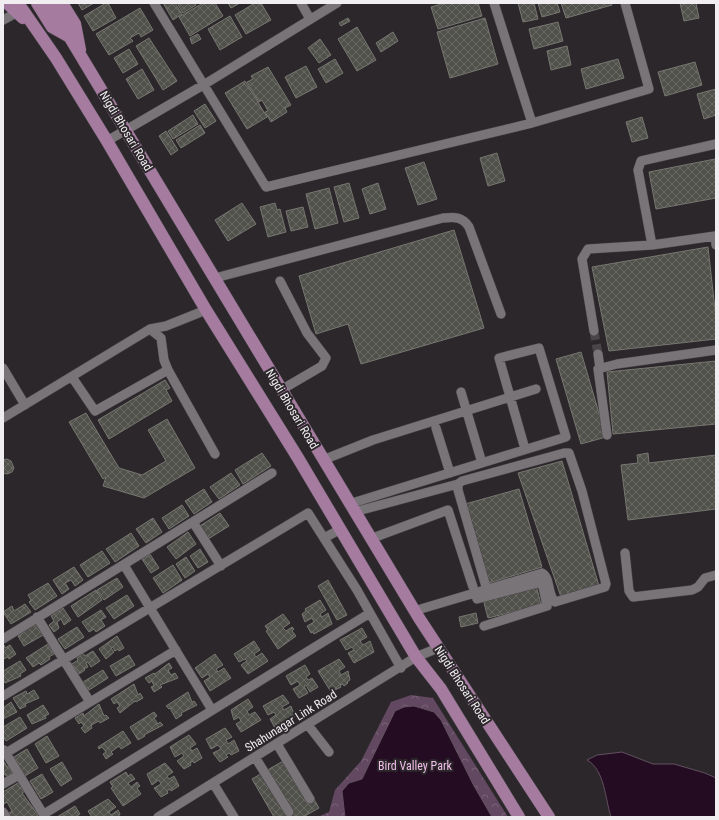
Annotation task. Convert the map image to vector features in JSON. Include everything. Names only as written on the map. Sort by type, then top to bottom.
[{"type":"main road","name":"Nigdi Bhosari Road","points":[[7,3],[17,8],[56,58],[107,141],[206,310],[298,458],[370,582],[416,657],[441,689],[519,817]]},
{"type":"main road","points":[[37,3],[52,27],[69,36]]},
{"type":"main road","name":"Nigdi Bhosari Road","points":[[49,3],[416,615],[548,817]]},
{"type":"main road","points":[[62,3],[75,24],[82,58]]},
{"type":"street","points":[[154,3],[205,84],[266,187],[532,123],[649,89],[625,3]]},
{"type":"street","points":[[301,3],[310,19]]},
{"type":"street","points":[[107,141],[205,84],[337,3]]},
{"type":"street","points":[[494,3],[532,123]]},
{"type":"street","points":[[3,20],[17,8]]},
{"type":"street","points":[[652,245],[638,170],[641,162],[716,144]]},
{"type":"street","points":[[215,278],[428,222],[455,217],[462,218],[469,227],[501,314]]},
{"type":"street","points":[[594,331],[582,259],[588,249],[716,239]]},
{"type":"street","points":[[280,281],[307,333],[326,358],[322,366],[281,390]]},
{"type":"street","points":[[3,418],[150,329],[166,326],[206,310]]},
{"type":"street","points":[[150,329],[161,338],[164,360],[168,370],[215,454]]},
{"type":"street","points":[[352,508],[450,473],[566,437],[539,348],[499,358],[526,449]]},
{"type":"street","points":[[600,368],[716,350]]},
{"type":"street","points":[[598,354],[600,368],[597,372],[607,435]]},
{"type":"street","points":[[3,368],[25,405]]},
{"type":"street","points":[[72,377],[95,411],[168,370]]},
{"type":"street","points":[[323,460],[373,440],[536,389]]},
{"type":"street","points":[[461,392],[482,463]]},
{"type":"street","points":[[436,428],[450,473]]},
{"type":"street","points":[[352,508],[458,484],[469,479],[564,453],[569,453],[582,491],[606,584],[602,589],[558,602],[553,600],[546,576],[542,573],[487,590],[416,615]]},
{"type":"street","points":[[3,639],[272,473]]},
{"type":"street","points":[[458,484],[458,490],[487,590]]},
{"type":"street","points":[[370,539],[448,510],[473,587]]},
{"type":"street","points":[[3,696],[308,513],[357,590],[402,668]]},
{"type":"street","points":[[193,522],[221,566]]},
{"type":"street","points":[[324,538],[339,530]]},
{"type":"street","points":[[625,553],[629,591],[633,597],[692,590],[698,587],[705,578],[716,575]]},
{"type":"street","points":[[124,565],[212,710]]},
{"type":"street","points":[[357,590],[370,582]]},
{"type":"street","points":[[416,615],[542,582],[547,606],[484,626]]},
{"type":"street","points":[[176,650],[90,702],[4,751],[45,816],[212,710],[370,613]]},
{"type":"street","points":[[37,617],[90,702]]},
{"type":"street","name":"Shahunagar Link Road","points":[[158,817],[402,668],[416,657],[438,648]]},
{"type":"street","points":[[308,725],[329,752]]},
{"type":"street","points":[[277,744],[310,800]]},
{"type":"street","points":[[255,757],[289,812]]},
{"type":"street","points":[[3,784],[19,775]]},
{"type":"street","points":[[213,783],[234,817]]},
{"type":"street","points":[[3,812],[6,817]]},
{"type":"green space","name":"Bird Valley Park","points":[[411,695],[433,698],[508,817],[318,817],[329,812],[335,790],[361,761],[391,702]]},
{"type":"shaded area","name":"Bird Valley Park","points":[[414,706],[434,712],[441,720],[474,786],[492,817],[345,817],[342,791],[349,783],[362,779],[395,711],[404,707]]},
{"type":"shaded area","points":[[622,752],[653,764],[674,764],[705,773],[716,778],[716,817],[611,817],[601,778],[598,771],[587,760],[597,755]]},
{"type":"building","points":[[78,3],[94,3],[82,10]]},
{"type":"building","points":[[108,3],[116,18],[93,31],[84,16]]},
{"type":"building","points":[[163,3],[175,3],[182,14],[173,20]]},
{"type":"building","points":[[177,3],[195,3],[196,5],[183,13]]},
{"type":"building","points":[[203,3],[215,3],[223,16],[190,36],[179,17]]},
{"type":"building","points":[[228,3],[240,3],[231,8]]},
{"type":"building","points":[[255,3],[261,3],[271,20],[246,34],[235,15]]},
{"type":"building","points":[[445,3],[478,3],[482,16],[438,29],[431,7]]},
{"type":"building","points":[[518,3],[534,3],[538,19],[523,22]]},
{"type":"building","points":[[538,3],[557,3],[560,12],[542,17]]},
{"type":"building","points":[[561,3],[611,3],[612,5],[566,18]]},
{"type":"building","points":[[680,3],[696,3],[699,18],[684,21]]},
{"type":"building","points":[[140,8],[153,30],[141,37],[139,33],[130,38],[133,41],[109,55],[96,34]]},
{"type":"building","points":[[230,16],[242,37],[220,50],[208,29]]},
{"type":"building","points":[[348,18],[350,21],[341,26],[339,23]]},
{"type":"building","points":[[485,18],[498,64],[450,78],[437,32]]},
{"type":"building","points":[[558,22],[563,41],[534,49],[529,29]]},
{"type":"building","points":[[357,27],[376,60],[357,71],[338,39]]},
{"type":"building","points":[[393,32],[398,41],[381,52],[376,43]]},
{"type":"building","points":[[198,34],[201,39],[192,44],[190,38]]},
{"type":"building","points":[[149,38],[177,81],[163,90],[136,46]]},
{"type":"building","points":[[320,39],[331,55],[319,63],[308,48]]},
{"type":"building","points":[[567,46],[571,65],[551,70],[547,51]]},
{"type":"building","points":[[129,49],[138,64],[123,73],[114,58]]},
{"type":"building","points":[[335,59],[343,73],[326,83],[318,69]]},
{"type":"building","points":[[618,59],[624,78],[586,89],[581,69]]},
{"type":"building","points":[[695,62],[702,85],[665,96],[658,72]]},
{"type":"building","points":[[306,66],[317,87],[296,98],[285,77]]},
{"type":"building","points":[[268,67],[291,105],[285,108],[287,112],[271,122],[265,112],[268,111],[262,100],[259,102],[247,82],[253,79],[251,76]]},
{"type":"building","points":[[142,69],[154,90],[138,99],[126,79]]},
{"type":"building","points":[[245,81],[267,117],[247,129],[225,93]]},
{"type":"building","points":[[716,89],[716,115],[704,119],[697,94]]},
{"type":"building","points":[[205,104],[216,121],[205,128],[194,111]]},
{"type":"building","points":[[193,115],[198,124],[173,139],[168,131]]},
{"type":"building","points":[[642,117],[648,138],[632,142],[626,122]]},
{"type":"building","points":[[200,125],[205,133],[181,148],[176,140]]},
{"type":"building","points":[[166,131],[178,150],[171,155],[159,136]]},
{"type":"building","points":[[497,153],[505,181],[488,186],[480,158]]},
{"type":"building","points":[[715,159],[716,198],[656,209],[649,172]]},
{"type":"building","points":[[424,162],[437,199],[418,205],[405,168]]},
{"type":"building","points":[[349,183],[359,218],[344,222],[334,187]]},
{"type":"building","points":[[378,183],[386,209],[370,214],[362,189]]},
{"type":"building","points":[[329,188],[338,223],[315,229],[306,194]]},
{"type":"building","points":[[242,203],[256,224],[228,241],[215,220]]},
{"type":"building","points":[[275,203],[277,210],[280,209],[286,232],[268,237],[260,207]]},
{"type":"building","points":[[303,207],[308,227],[291,231],[286,211]]},
{"type":"building","points":[[454,230],[484,328],[361,364],[348,324],[316,334],[299,276]]},
{"type":"building","points":[[708,247],[716,318],[716,339],[609,351],[592,267]]},
{"type":"building","points":[[581,352],[606,437],[581,444],[556,359]]},
{"type":"building","points":[[716,361],[716,424],[613,434],[607,372]]},
{"type":"building","points":[[165,380],[170,388],[166,390],[172,401],[109,439],[98,420]]},
{"type":"building","points":[[86,413],[119,468],[142,475],[166,461],[148,430],[167,419],[195,468],[144,498],[103,486],[106,477],[103,479],[69,422]]},
{"type":"building","points":[[262,453],[271,466],[243,484],[235,470]]},
{"type":"building","points":[[648,453],[649,463],[716,455],[716,509],[628,520],[621,465],[638,463],[637,455]]},
{"type":"building","points":[[7,459],[11,461],[14,468],[12,472],[7,474],[3,473],[3,460]]},
{"type":"building","points":[[562,461],[599,586],[561,597],[518,473]]},
{"type":"building","points":[[231,473],[240,485],[219,499],[210,487]]},
{"type":"building","points":[[204,489],[212,502],[194,514],[185,501]]},
{"type":"building","points":[[519,489],[542,567],[489,583],[465,504]]},
{"type":"building","points":[[182,505],[189,516],[169,529],[162,518]]},
{"type":"building","points":[[220,513],[229,526],[208,539],[200,526]]},
{"type":"building","points":[[153,518],[162,532],[146,543],[136,529]]},
{"type":"building","points":[[188,532],[196,544],[176,559],[167,547]]},
{"type":"building","points":[[131,533],[139,546],[115,562],[106,549]]},
{"type":"building","points":[[200,549],[208,562],[198,568],[190,556]]},
{"type":"building","points":[[102,551],[110,563],[88,577],[80,565]]},
{"type":"building","points":[[150,554],[159,568],[151,573],[142,559]]},
{"type":"building","points":[[186,557],[195,571],[185,578],[176,564]]},
{"type":"building","points":[[173,565],[182,580],[163,593],[153,578]]},
{"type":"building","points":[[74,567],[83,580],[75,586],[71,580],[65,583],[69,589],[62,594],[53,580]]},
{"type":"building","points":[[117,578],[123,587],[104,600],[97,590]]},
{"type":"building","points":[[328,580],[347,615],[337,620],[318,586]]},
{"type":"building","points":[[48,583],[57,596],[35,610],[29,602],[31,600],[28,595]]},
{"type":"building","points":[[536,585],[541,605],[488,618],[483,599]]},
{"type":"building","points":[[96,590],[102,600],[78,617],[71,606]]},
{"type":"building","points":[[127,595],[134,606],[114,619],[106,608]]},
{"type":"building","points":[[320,600],[326,610],[320,614],[322,617],[328,613],[332,624],[314,634],[313,632],[311,633],[307,626],[314,622],[312,618],[305,622],[302,614],[306,611],[305,609]]},
{"type":"building","points":[[25,604],[31,612],[11,624],[3,612],[12,606],[14,611]]},
{"type":"building","points":[[63,608],[71,620],[64,625],[61,619],[57,622],[59,628],[54,632],[49,625],[54,621],[51,616]]},
{"type":"building","points":[[101,610],[106,617],[101,620],[105,626],[96,632],[94,629],[89,632],[82,622]]},
{"type":"building","points":[[476,613],[478,623],[461,627],[459,617]]},
{"type":"building","points":[[283,614],[290,623],[283,628],[286,631],[292,627],[294,629],[292,631],[296,636],[278,649],[266,631],[268,630],[265,626]]},
{"type":"building","points":[[39,623],[45,634],[24,646],[18,636],[24,632],[23,631]]},
{"type":"building","points":[[77,627],[84,637],[65,649],[58,639]]},
{"type":"building","points":[[362,628],[367,637],[360,641],[363,645],[370,641],[374,652],[354,663],[348,653],[354,650],[352,647],[346,650],[340,640]]},
{"type":"building","points":[[117,636],[124,648],[119,651],[118,649],[115,651],[113,647],[111,648],[114,652],[106,659],[99,649]]},
{"type":"building","points":[[254,641],[260,650],[254,654],[256,657],[262,653],[268,661],[248,674],[241,665],[247,661],[245,659],[239,662],[234,654]]},
{"type":"building","points":[[48,644],[54,654],[49,657],[50,659],[41,665],[39,663],[33,667],[26,658]]},
{"type":"building","points":[[4,645],[5,648],[10,645],[16,654],[9,659],[8,657],[3,659]]},
{"type":"building","points":[[93,651],[100,661],[91,667],[88,662],[86,663],[88,667],[79,674],[72,664],[78,660],[76,656],[82,652],[85,656]]},
{"type":"building","points":[[215,654],[223,665],[216,669],[218,672],[224,668],[231,678],[210,691],[204,681],[210,677],[208,674],[202,678],[195,668]]},
{"type":"building","points":[[129,655],[135,665],[116,676],[110,666]]},
{"type":"building","points":[[339,659],[345,667],[339,671],[341,675],[348,671],[350,680],[344,686],[343,684],[340,685],[341,687],[331,692],[318,671]]},
{"type":"building","points":[[20,661],[26,670],[20,674],[21,676],[5,683],[3,679],[3,671]]},
{"type":"building","points":[[169,663],[172,668],[168,670],[171,675],[175,673],[178,678],[160,685],[162,687],[154,692],[151,687],[154,686],[152,681],[149,683],[145,678],[154,673],[155,674]]},
{"type":"building","points":[[305,665],[310,674],[306,677],[308,680],[312,678],[318,687],[310,692],[306,685],[304,686],[308,693],[299,698],[293,689],[300,685],[298,681],[291,685],[286,676]]},
{"type":"building","points":[[103,670],[108,678],[89,690],[83,682]]},
{"type":"building","points":[[134,684],[138,695],[140,693],[143,698],[136,702],[135,701],[120,713],[117,708],[120,706],[117,702],[114,704],[111,699]]},
{"type":"building","points":[[34,690],[39,698],[25,704],[26,706],[20,709],[13,698],[26,691],[27,694]]},
{"type":"building","points":[[188,692],[192,702],[194,701],[197,705],[181,713],[182,715],[176,719],[170,708],[169,709],[166,706]]},
{"type":"building","points":[[283,695],[289,703],[282,707],[284,710],[291,706],[295,717],[275,728],[270,719],[276,715],[274,712],[268,715],[263,706]]},
{"type":"building","points":[[248,699],[253,707],[247,711],[249,715],[255,712],[261,720],[241,732],[236,724],[241,721],[239,717],[234,720],[231,710]]},
{"type":"building","points":[[11,702],[17,712],[3,719],[3,708]]},
{"type":"building","points":[[99,704],[104,716],[106,715],[109,718],[100,723],[99,721],[93,724],[91,726],[92,728],[85,733],[81,728],[84,726],[81,722],[79,724],[75,718],[83,713],[84,716]]},
{"type":"building","points":[[43,705],[49,714],[45,716],[46,718],[32,724],[27,715]]},
{"type":"building","points":[[154,712],[157,716],[154,718],[158,724],[160,722],[163,725],[144,735],[145,736],[138,740],[130,727]]},
{"type":"building","points":[[20,717],[27,728],[6,741],[3,736],[3,727]]},
{"type":"building","points":[[225,728],[232,737],[226,740],[228,744],[234,740],[239,751],[231,755],[229,753],[226,755],[228,757],[220,762],[213,753],[221,749],[218,745],[211,749],[206,739]]},
{"type":"building","points":[[123,731],[131,743],[121,749],[119,746],[111,752],[113,754],[106,759],[103,754],[106,752],[102,747],[99,749],[98,747]]},
{"type":"building","points":[[189,735],[196,744],[190,748],[192,751],[197,748],[202,758],[194,763],[193,761],[190,763],[191,765],[184,769],[177,761],[184,756],[182,753],[175,757],[170,747]]},
{"type":"building","points":[[47,736],[59,756],[46,763],[35,744]]},
{"type":"building","points":[[27,749],[38,768],[25,776],[14,757]]},
{"type":"building","points":[[290,757],[319,808],[303,817],[274,817],[252,779]]},
{"type":"building","points":[[3,760],[7,767],[11,765],[16,772],[7,777],[5,774],[3,775]]},
{"type":"building","points":[[62,762],[72,779],[61,786],[50,769]]},
{"type":"building","points":[[165,763],[173,772],[167,776],[169,779],[174,776],[179,786],[171,791],[170,789],[167,791],[168,793],[161,797],[154,788],[161,784],[159,780],[152,785],[147,774]]},
{"type":"building","points":[[126,772],[128,776],[131,774],[135,779],[128,783],[131,787],[137,782],[140,786],[137,788],[141,794],[123,806],[111,788],[113,787],[110,782]]},
{"type":"building","points":[[42,774],[53,792],[41,799],[30,781]]},
{"type":"building","points":[[21,781],[27,790],[22,793],[38,815],[35,817],[11,817],[9,813],[12,811],[7,802],[4,804],[3,802],[3,792]]},
{"type":"building","points":[[108,799],[116,807],[109,812],[111,815],[118,810],[120,814],[118,817],[92,817],[88,811]]},
{"type":"building","points":[[75,806],[80,814],[75,817],[57,817]]},
{"type":"tunnel","points":[[594,331],[598,354]]}]
